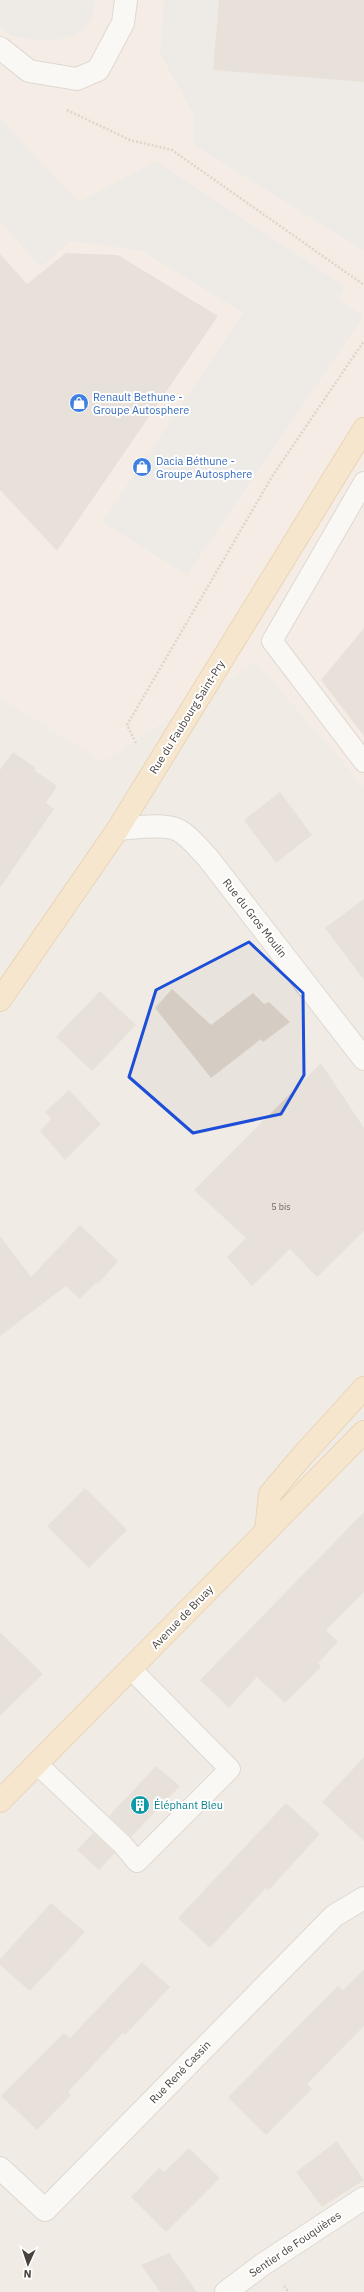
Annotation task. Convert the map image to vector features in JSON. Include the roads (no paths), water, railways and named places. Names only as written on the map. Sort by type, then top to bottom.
[{"type":"main road","name":"Rue du Faubourg Saint-Pry","points":[[0,1000],[118,829],[364,429]]},
{"type":"main road","points":[[266,1532],[270,1494],[302,1456],[364,1388]]},
{"type":"main road","name":"Avenue de Bruay","points":[[0,1801],[364,1432]]},
{"type":"street","points":[[0,48],[29,72],[77,79],[98,70],[123,23],[126,0]]},
{"type":"street","name":"Rue du Gros Moulin","points":[[118,829],[168,828],[177,829],[186,835],[208,858],[364,1059]]},
{"type":"street","name":"Rue René Cassin","points":[[0,2168],[44,2210],[334,1916],[364,1898]]},
{"type":"street","name":"Sentier de Fouquières","points":[[226,2292],[262,2265],[364,2198]]},
{"type":"lane","points":[[364,482],[272,641],[364,762]]},
{"type":"lane","points":[[37,1764],[123,1845],[137,1862],[230,1769],[131,1669]]},
{"type":"place","name":"Renault Bethune - Groupe Autosphere","points":[[79,403]]},
{"type":"place","name":"Dacia Béthune - Groupe Autosphere","points":[[142,467]]},
{"type":"place","name":"Éléphant Bleu","points":[[140,1805]]}]
